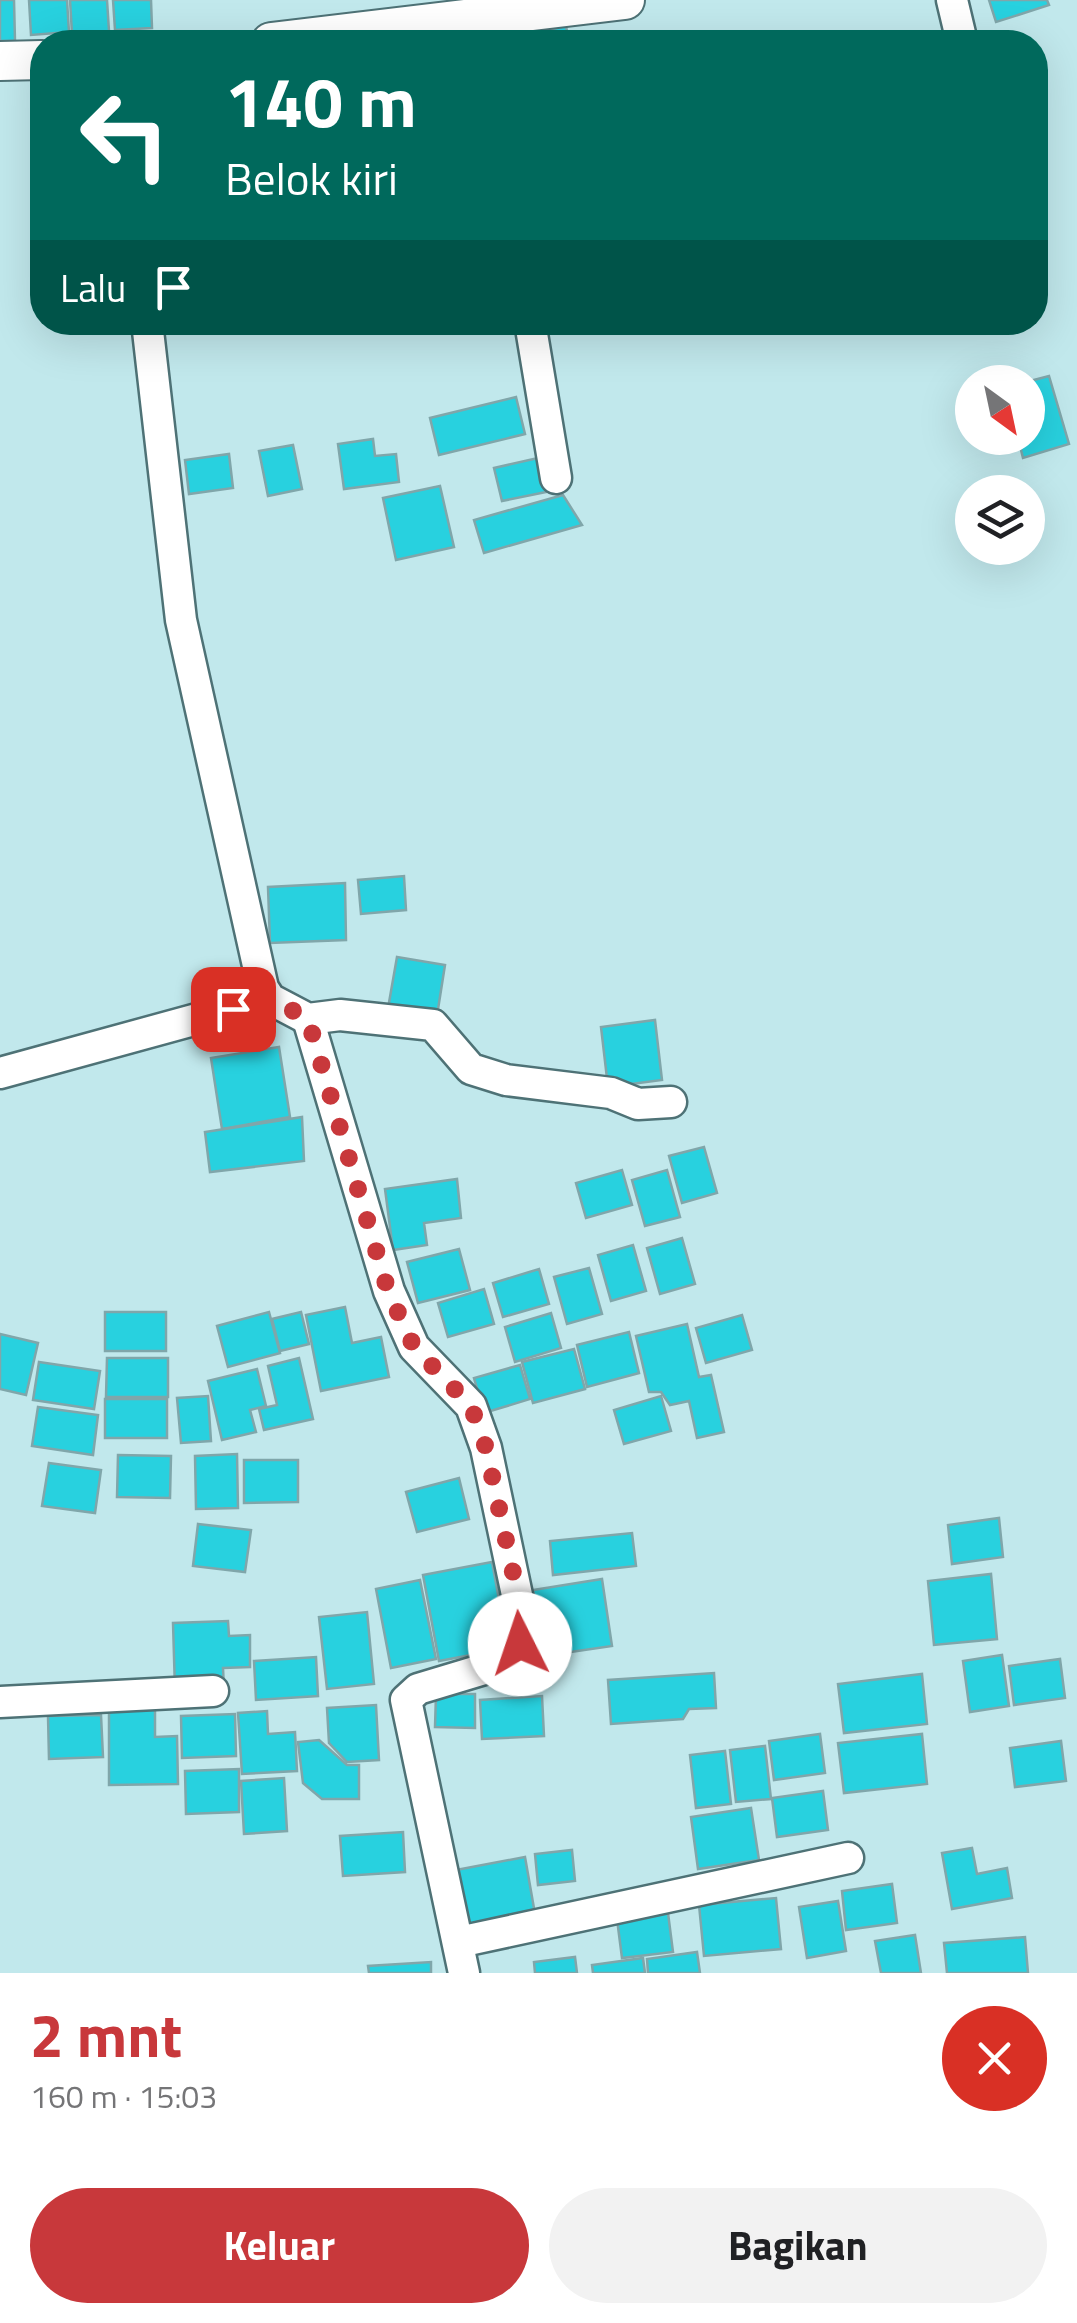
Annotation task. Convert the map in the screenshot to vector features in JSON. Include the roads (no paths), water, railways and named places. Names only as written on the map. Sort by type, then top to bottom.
[{"type":"street","points":[[485,30],[626,0]]},
{"type":"street","points":[[952,0],[959,30]]},
{"type":"street","points":[[0,61],[30,60]]},
{"type":"street","points":[[148,335],[181,620],[263,988],[270,998],[308,1019],[340,1015],[434,1025],[471,1069],[506,1080],[611,1094],[638,1104],[671,1102]]},
{"type":"street","points":[[532,335],[556,478]]},
{"type":"street","points":[[0,1073],[270,998]]},
{"type":"street","points":[[308,1019],[388,1291],[414,1347],[471,1406],[486,1448],[522,1614],[520,1644],[502,1664],[418,1689],[406,1700],[464,1973]]},
{"type":"street","points":[[0,1702],[213,1692]]},
{"type":"street","points":[[459,1942],[848,1858]]}]
